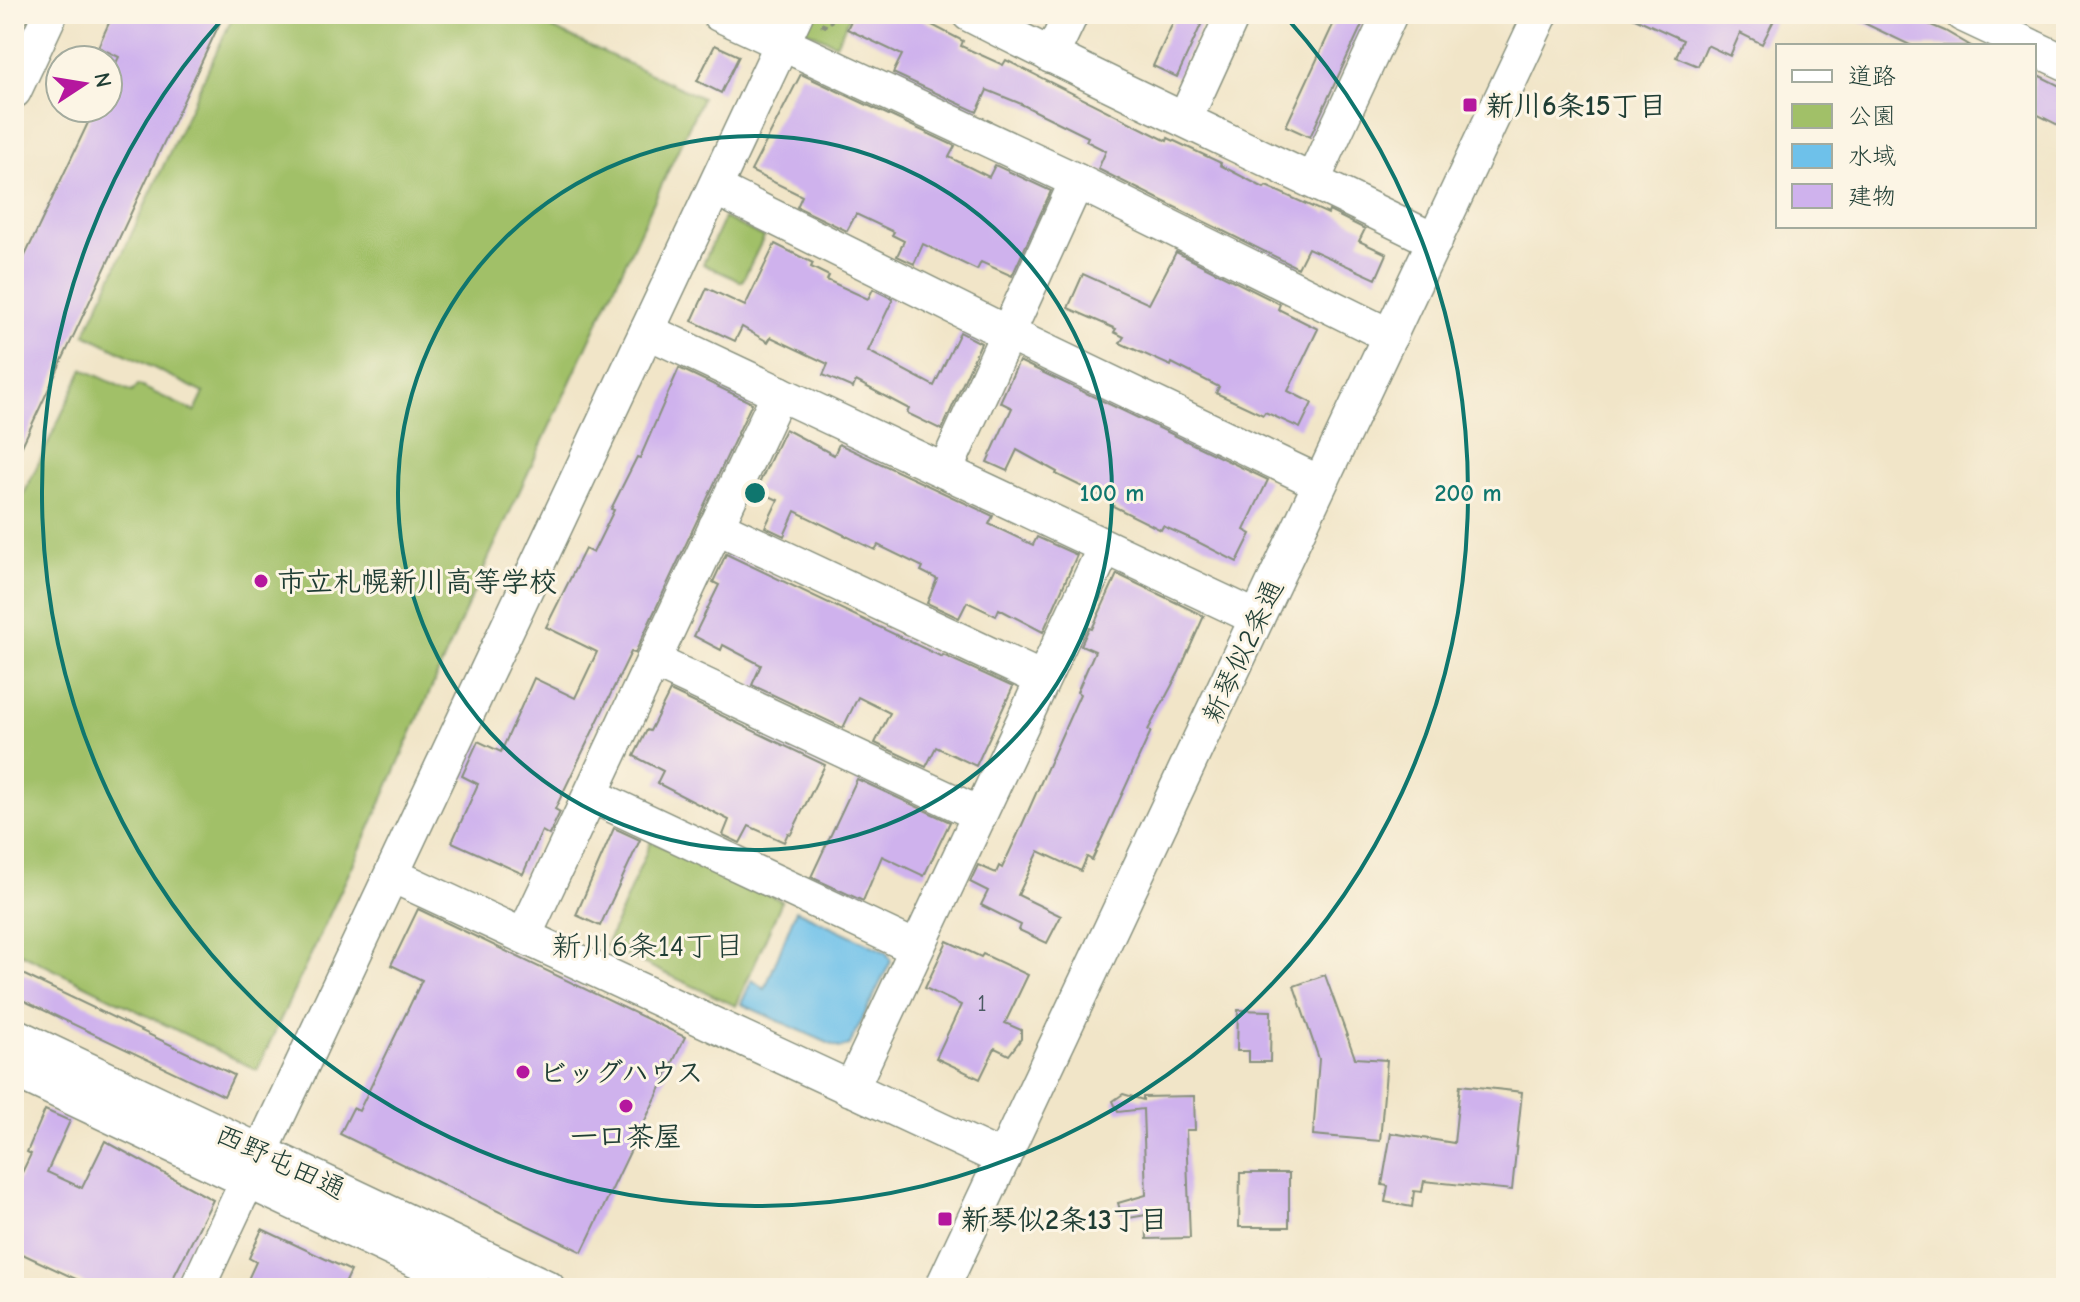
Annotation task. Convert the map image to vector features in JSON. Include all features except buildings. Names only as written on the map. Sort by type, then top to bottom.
[{"type":"street","points":[[14,91],[50,14]]},
{"type":"street","points":[[719,14],[789,29],[1077,181],[1390,336]]},
{"type":"street","points":[[969,14],[1435,241]]},
{"type":"street","points":[[1051,56],[1071,14]]},
{"type":"street","points":[[1185,119],[1233,14]]},
{"type":"street","points":[[1313,180],[1390,14]]},
{"type":"street","name":"新琴似2条通","points":[[942,1288],[1541,14]]},
{"type":"street","points":[[1962,14],[2026,44]]},
{"type":"street","points":[[197,1288],[789,29]]},
{"type":"street","points":[[2036,49],[2066,63]]},
{"type":"street","points":[[945,471],[1077,181]]},
{"type":"street","points":[[715,188],[1320,483]]},
{"type":"street","points":[[647,331],[1257,618]]},
{"type":"street","points":[[524,936],[779,393]]},
{"type":"street","points":[[716,526],[1042,679]]},
{"type":"street","points":[[851,1089],[1105,547]]},
{"type":"street","points":[[653,661],[979,814]]},
{"type":"street","points":[[591,795],[916,948]]},
{"type":"street","points":[[392,875],[1003,1159]]},
{"type":"street","name":"西野屯田通","points":[[14,1035],[474,1288]]},
{"type":"street","name":"西野屯田通","points":[[14,1070],[548,1288]]},
{"type":"green space","name":"市立札幌新川高等学校","points":[[234,14],[522,14],[702,98],[489,557],[370,828],[257,1070],[14,950],[14,515],[83,369],[132,392],[138,385],[195,412],[204,393],[85,334]]},
{"type":"green space","points":[[814,14],[851,14],[836,44],[805,30]]},
{"type":"green space","points":[[724,218],[764,237],[742,282],[703,264]]},
{"type":"green space","points":[[651,841],[782,901],[736,1006],[606,946]]},
{"type":"water","points":[[796,910],[886,952],[891,961],[849,1046],[839,1048],[741,1004],[752,980],[765,989]]},
{"type":"place","name":"新川6条15丁目","points":[[1470,105]]},
{"type":"place","name":"市立札幌新川高等学校","points":[[261,581]]},
{"type":"place","name":"ビッグハウス","points":[[523,1072]]},
{"type":"place","name":"一口茶屋","points":[[626,1106]]},
{"type":"place","name":"新琴似2条13丁目","points":[[945,1219]]},
{"type":"district","name":"新川6条14丁目","points":[[648,946]]}]
